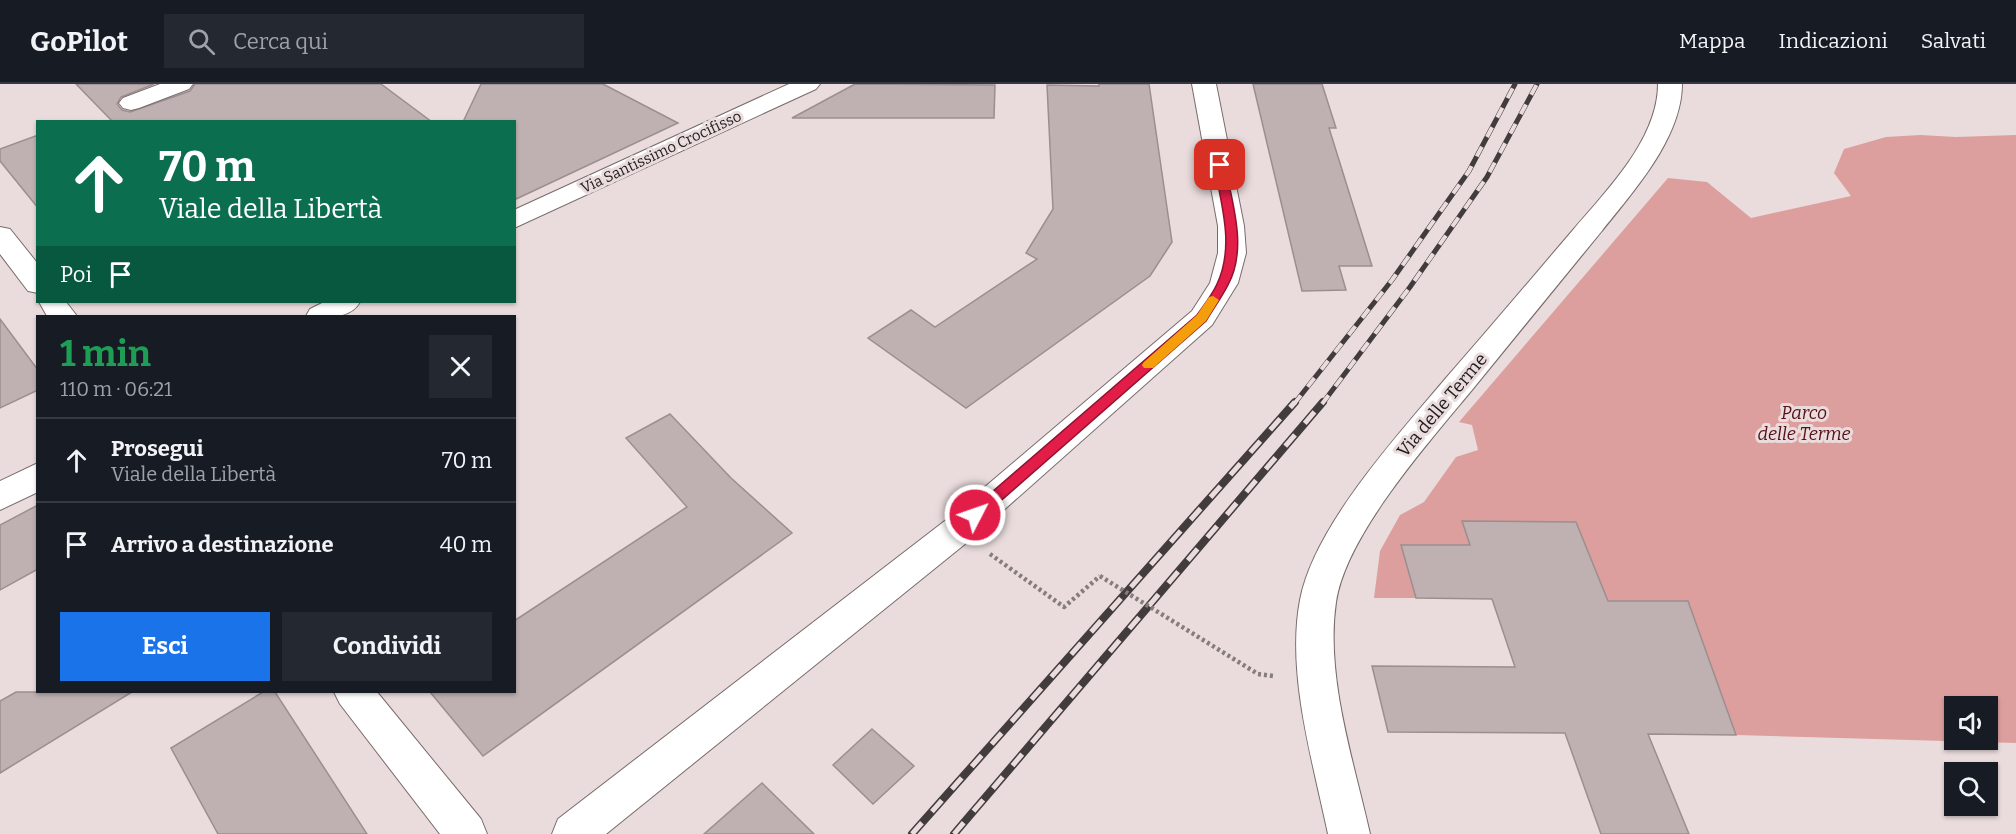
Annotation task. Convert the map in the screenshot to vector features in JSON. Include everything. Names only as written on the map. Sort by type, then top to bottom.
[{"type":"street","points":[[131,103],[181,84]]},
{"type":"street","points":[[573,834],[958,530],[1202,318],[1224,283],[1232,253],[1231,226],[1204,84]]},
{"type":"street","name":"Via delle Terme","points":[[1349,834],[1319,682],[1316,618],[1322,581],[1340,540],[1419,428],[1450,395],[1641,166],[1670,102],[1670,84]]},
{"type":"street","name":"Via Santissimo Crocifisso","points":[[516,219],[791,87]]},
{"type":"street","points":[[0,235],[36,281]]},
{"type":"street","points":[[52,303],[61,315]]},
{"type":"street","points":[[322,315],[344,303]]},
{"type":"street","points":[[0,497],[36,477]]},
{"type":"street","points":[[355,693],[466,834]]},
{"type":"path","points":[[958,530],[1064,608],[1100,576],[1258,674]]},
{"type":"green space","name":"Parco delle Terme","points":[[2016,135],[2016,743],[1998,742],[1998,696],[1944,696],[1944,741],[1736,735],[1688,601],[1608,601],[1576,522],[1462,521],[1470,545],[1401,545],[1416,598],[1374,598],[1380,551],[1400,515],[1424,502],[1456,457],[1478,450],[1472,425],[1459,422],[1668,178],[1707,182],[1751,218],[1851,196],[1834,173],[1844,149],[1886,137]]},
{"type":"building","points":[[76,84],[154,84],[121,97],[117,104],[122,110],[130,112],[190,91],[195,84],[381,84],[429,120],[111,120]]},
{"type":"building","points":[[481,84],[603,84],[678,123],[516,199],[516,120],[464,120]]},
{"type":"building","points":[[855,84],[995,85],[994,118],[792,118]]},
{"type":"building","points":[[1099,84],[1149,84],[1172,242],[1150,276],[966,408],[868,338],[911,310],[935,327],[1037,259],[1026,253],[1053,209],[1047,85],[1099,86]]},
{"type":"building","points":[[1253,84],[1322,84],[1336,128],[1329,128],[1372,266],[1339,266],[1346,290],[1302,291]]},
{"type":"building","points":[[36,136],[36,206],[0,161],[0,149]]},
{"type":"building","points":[[0,319],[36,367],[36,391],[0,408]]},
{"type":"building","points":[[670,414],[731,478],[792,533],[483,756],[431,693],[516,693],[516,620],[687,507],[626,438]]},
{"type":"building","points":[[36,506],[36,570],[0,590],[0,525]]},
{"type":"building","points":[[1462,521],[1576,522],[1608,601],[1688,601],[1736,735],[1648,734],[1689,834],[1601,834],[1565,733],[1388,732],[1372,666],[1515,667],[1492,599],[1416,598],[1401,545],[1470,545]]},
{"type":"building","points":[[16,692],[130,693],[0,773],[0,701]]},
{"type":"building","points":[[261,693],[276,693],[367,834],[218,834],[171,748]]},
{"type":"building","points":[[872,729],[914,766],[873,804],[833,765]]},
{"type":"building","points":[[762,783],[814,834],[704,834]]},
{"type":"railway","points":[[1294,404],[1392,280],[1469,171],[1515,84]]},
{"type":"railway","points":[[1322,404],[1410,287],[1487,177],[1537,84]]},
{"type":"railway","points":[[912,834],[1295,402]]},
{"type":"railway","points":[[954,834],[1323,402]]},
{"type":"slow traffic","points":[[1148,365],[1202,318],[1213,300]]},
{"type":"route","points":[[975,515],[1202,318],[1224,283],[1232,253],[1231,226],[1220,165]]}]
